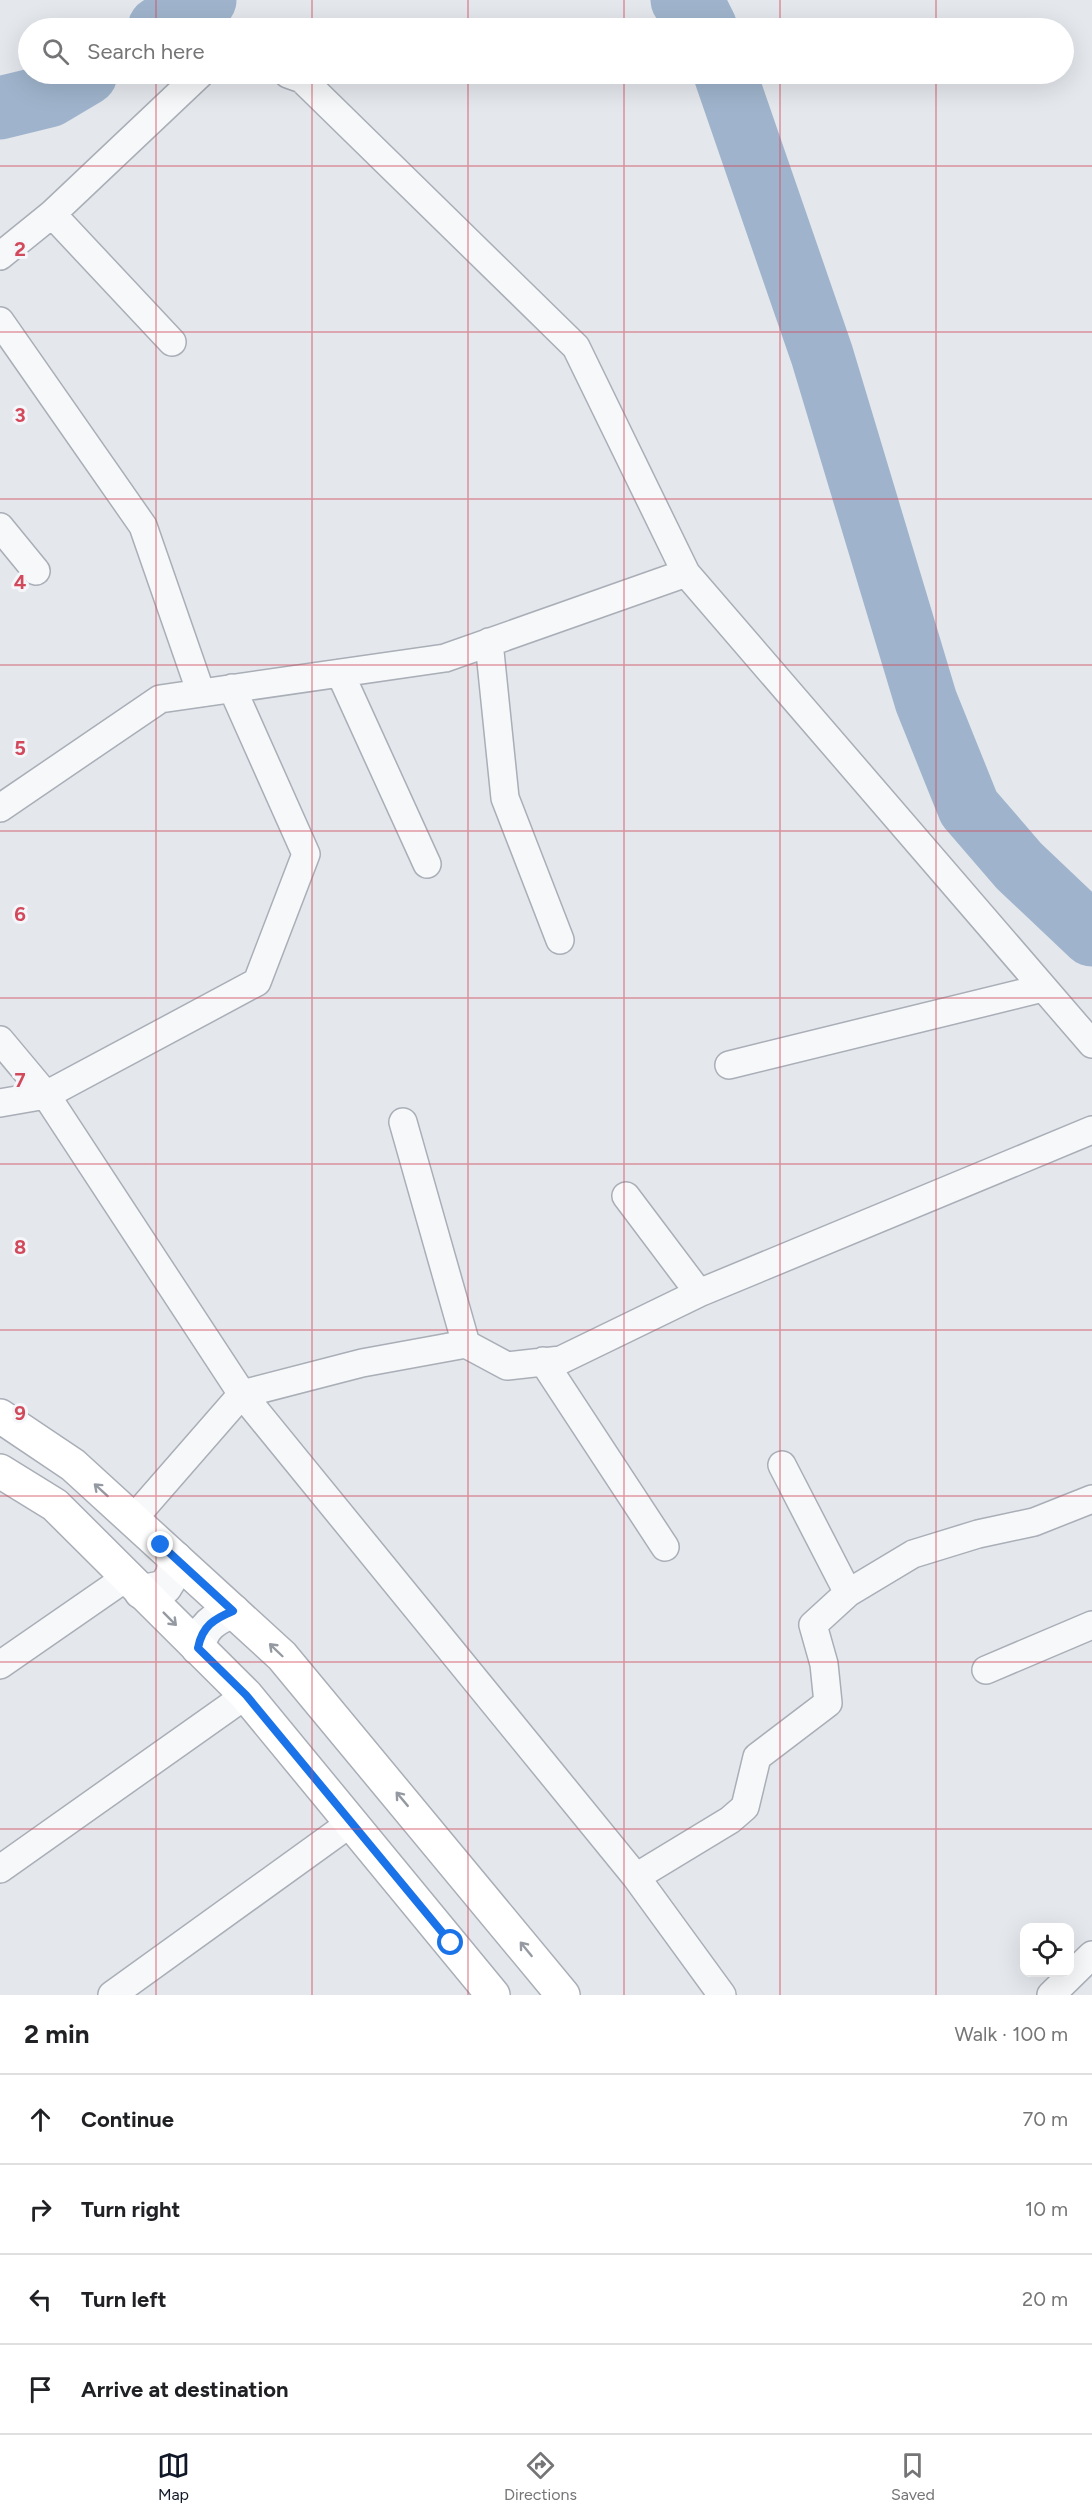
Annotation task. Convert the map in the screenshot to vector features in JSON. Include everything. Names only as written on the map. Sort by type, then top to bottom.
[{"type":"main road","points":[[0,1416],[74,1465],[282,1656],[562,1995]]},
{"type":"main road","points":[[0,1471],[55,1505],[246,1695],[493,1995]]},
{"type":"street","points":[[0,256],[52,214],[189,84]]},
{"type":"street","points":[[307,84],[576,347],[686,573],[1092,1044]]},
{"type":"street","points":[[52,214],[172,342]]},
{"type":"street","points":[[0,321],[143,526],[201,693]]},
{"type":"street","points":[[0,527],[36,571]]},
{"type":"street","points":[[0,808],[160,699],[445,658],[686,573]]},
{"type":"street","points":[[489,642],[505,798],[560,940]]},
{"type":"street","points":[[340,673],[427,864]]},
{"type":"street","points":[[0,1103],[46,1095],[257,982],[306,854],[232,688]]},
{"type":"street","points":[[729,1065],[1043,988]]},
{"type":"street","points":[[0,1040],[46,1095],[242,1394],[636,1877],[722,1995]]},
{"type":"street","points":[[403,1122],[466,1344]]},
{"type":"street","points":[[133,1519],[242,1394],[362,1363],[466,1344],[507,1366],[561,1360],[699,1293],[1092,1130]]},
{"type":"street","points":[[626,1196],[699,1293]]},
{"type":"street","points":[[543,1361],[664,1547]]},
{"type":"street","points":[[782,1465],[848,1593]]},
{"type":"street","points":[[636,1877],[730,1820],[745,1807],[757,1757],[828,1703],[824,1664],[813,1625],[848,1593],[913,1554],[978,1534],[1034,1522],[1092,1499]]},
{"type":"street","points":[[0,1665],[134,1585],[165,1587],[173,1574],[175,1558]]},
{"type":"street","points":[[198,1648],[201,1634],[206,1626],[233,1611]]},
{"type":"street","points":[[986,1670],[1092,1625]]},
{"type":"street","points":[[0,1869],[246,1695]]},
{"type":"street","points":[[111,1995],[352,1822]]},
{"type":"street","points":[[1051,1995],[1092,1955]]},
{"type":"waterway","points":[[175,18],[205,0]]},
{"type":"waterway","points":[[682,0],[701,18]]},
{"type":"waterway","points":[[0,108],[49,96],[69,84]]},
{"type":"waterway","points":[[728,84],[822,355],[926,701],[969,808],[1019,866],[1092,935]]},
{"type":"route","points":[[161,1545],[233,1611],[206,1626],[201,1634],[198,1648],[246,1695],[451,1943]]}]
